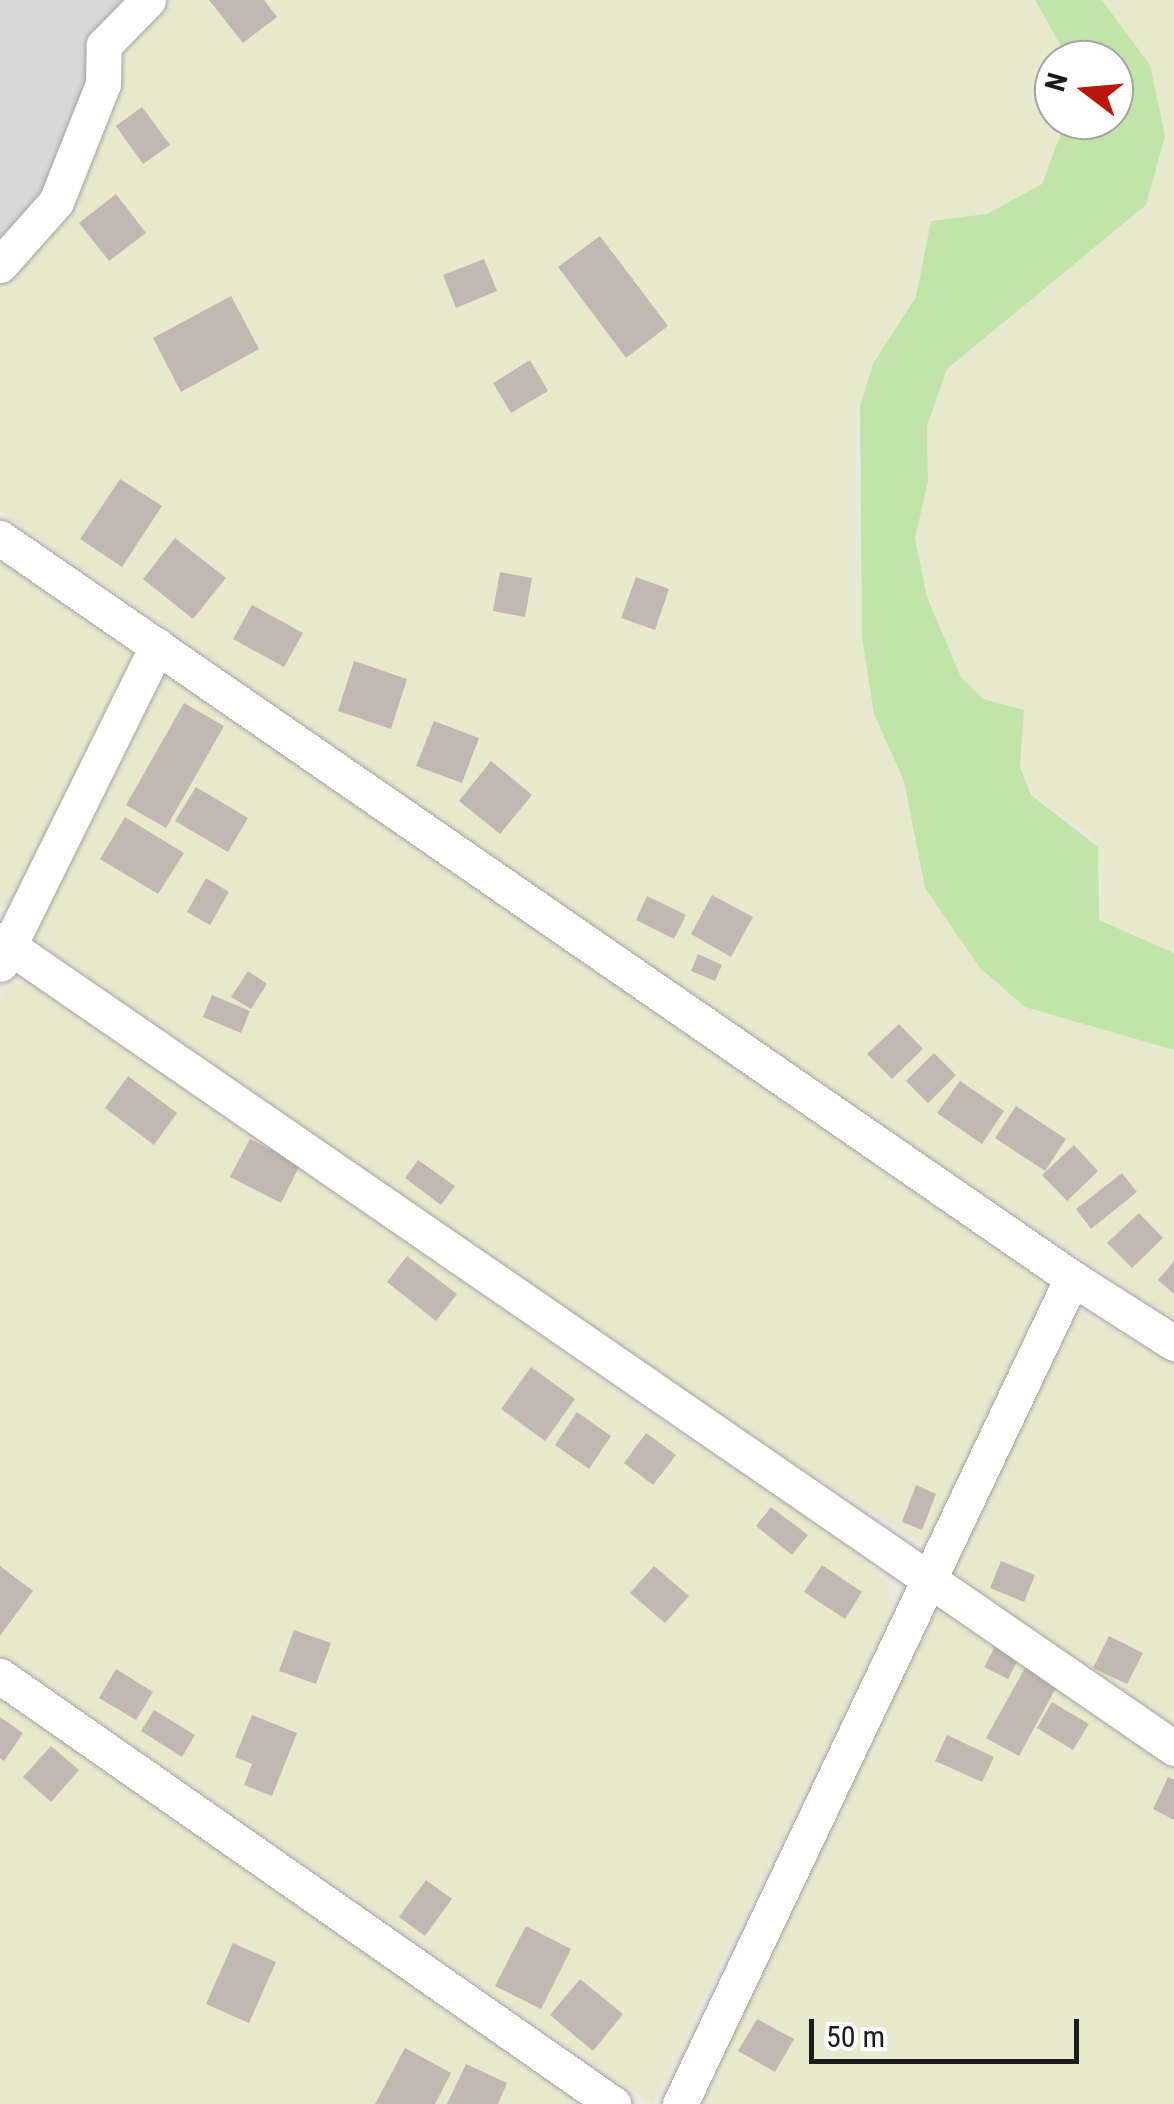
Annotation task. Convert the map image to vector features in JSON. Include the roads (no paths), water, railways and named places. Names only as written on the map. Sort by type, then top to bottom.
[{"type":"street","points":[[0,265],[56,202],[103,84],[104,44],[148,0]]},
{"type":"street","points":[[0,538],[1072,1278],[1174,1343]]},
{"type":"street","points":[[157,646],[3,950],[929,1573],[1174,1748]]},
{"type":"street","points":[[680,2104],[1072,1278]]},
{"type":"street","points":[[0,1676],[613,2104]]}]
